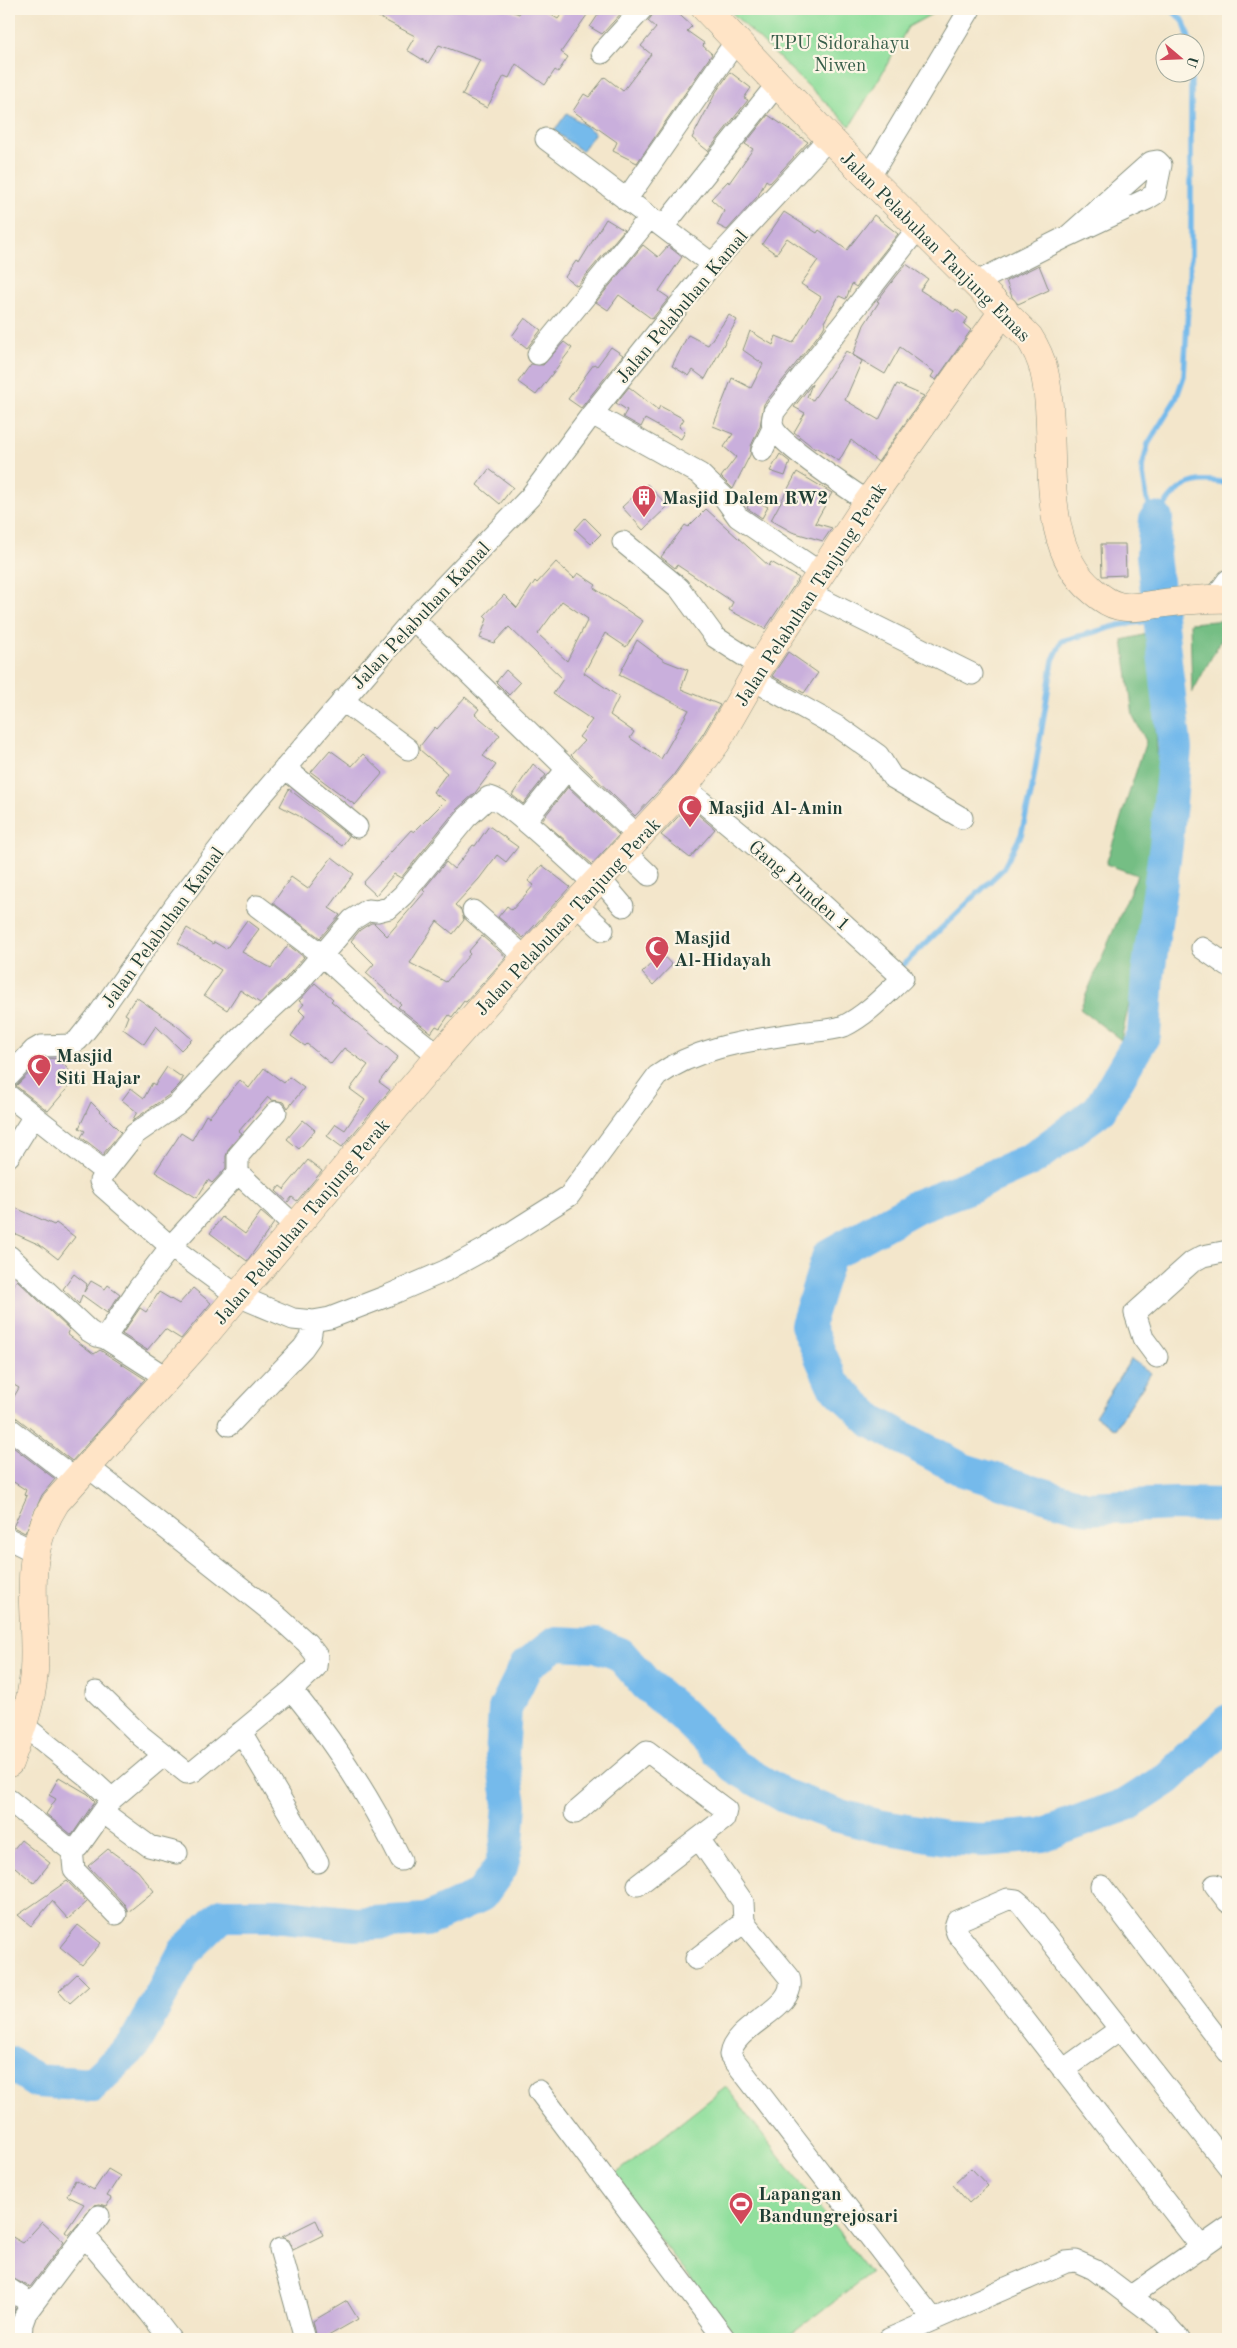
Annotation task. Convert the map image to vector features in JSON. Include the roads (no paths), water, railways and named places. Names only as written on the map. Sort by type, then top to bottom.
[{"type":"street","points":[[602,53],[642,9]]},
{"type":"street","name":"Jalan Pelabuhan Tanjung Emas","points":[[706,9],[829,138],[918,228],[1004,310],[1029,337],[1038,353],[1044,372],[1058,533],[1065,555],[1077,575],[1100,597],[1120,606],[1133,607],[1219,594]]},
{"type":"street","points":[[869,178],[970,9]]},
{"type":"street","points":[[626,200],[736,41]]},
{"type":"street","points":[[538,354],[778,83]]},
{"type":"street","name":"Jalan Pelabuhan Kamal","points":[[9,1076],[34,1050],[41,1046],[71,1045],[78,1040],[98,1015],[174,907],[245,815],[413,619],[530,497],[592,414],[712,264],[829,138]]},
{"type":"street","points":[[546,139],[712,264]]},
{"type":"street","points":[[762,451],[773,428],[774,412],[780,403],[918,228]]},
{"type":"street","points":[[975,283],[1068,236]]},
{"type":"street","name":"Jalan Pelabuhan Tanjung Perak","points":[[9,1763],[19,1716],[34,1670],[32,1590],[35,1552],[40,1532],[48,1516],[81,1473],[244,1289],[439,1056],[526,958],[684,788],[716,743],[756,673],[868,502],[1004,310]]},
{"type":"street","points":[[592,414],[700,474],[723,496],[738,517],[816,584],[972,674]]},
{"type":"street","points":[[773,428],[777,434],[818,467],[868,502]]},
{"type":"street","points":[[623,542],[679,588],[715,637],[756,673],[840,728],[878,756],[892,777],[962,818]]},
{"type":"street","points":[[413,619],[567,769],[632,845],[650,875]]},
{"type":"street","points":[[342,700],[408,749]]},
{"type":"street","points":[[285,768],[357,827]]},
{"type":"street","points":[[525,821],[567,769]]},
{"type":"street","name":"Gang Punden 1","points":[[313,1321],[330,1318],[445,1271],[487,1248],[569,1196],[656,1076],[667,1069],[706,1051],[730,1044],[843,1026],[870,1009],[897,971],[788,873],[684,788]]},
{"type":"street","points":[[229,1425],[303,1348],[310,1338],[313,1321],[293,1319],[174,1242],[103,1187],[103,1175],[135,1134],[187,1096],[242,1036],[294,988],[347,924],[361,912],[389,908],[466,818],[491,796],[525,821],[597,881],[623,906]]},
{"type":"street","points":[[576,905],[603,930]]},
{"type":"street","points":[[257,906],[322,955],[384,1012],[439,1056]]},
{"type":"street","points":[[473,911],[526,958]]},
{"type":"street","points":[[1202,948],[1228,966]]},
{"type":"street","points":[[9,1096],[30,1122],[103,1175]]},
{"type":"street","points":[[106,1338],[138,1289],[174,1242],[238,1172],[238,1156],[276,1112]]},
{"type":"street","points":[[9,1156],[30,1122]]},
{"type":"street","points":[[238,1172],[296,1227]]},
{"type":"street","points":[[1157,1356],[1143,1338],[1135,1313],[1192,1262],[1203,1256],[1228,1251]]},
{"type":"street","points":[[9,1256],[89,1331],[97,1336],[106,1338],[167,1378]]},
{"type":"street","points":[[9,1428],[81,1473],[276,1616],[307,1643],[317,1656],[316,1667],[292,1690],[191,1772],[184,1772],[96,1692]]},
{"type":"street","points":[[9,1539],[35,1552]]},
{"type":"street","points":[[292,1690],[327,1733],[383,1824],[401,1860]]},
{"type":"street","points":[[19,1716],[88,1777],[108,1806],[148,1846],[176,1853]]},
{"type":"street","points":[[241,1732],[318,1862]]},
{"type":"street","points":[[575,1813],[646,1751],[726,1810],[724,1819],[638,1885]]},
{"type":"street","points":[[9,1800],[72,1849],[78,1847],[108,1806],[164,1755]]},
{"type":"street","points":[[699,1839],[743,1902],[744,1922],[790,1977],[791,1990],[788,1995],[735,2042],[730,2055],[933,2320]]},
{"type":"street","points":[[72,1849],[74,1870],[116,1914]]},
{"type":"street","points":[[1215,1885],[1228,1902]]},
{"type":"street","points":[[1101,1886],[1228,2052]]},
{"type":"street","points":[[1202,2248],[957,1933],[955,1927],[957,1920],[1008,1899],[1016,1900],[1022,1905],[1228,2166]]},
{"type":"street","points":[[696,1959],[744,1922]]},
{"type":"street","points":[[1063,2070],[1120,2029]]},
{"type":"street","points":[[539,2091],[725,2339]]},
{"type":"street","points":[[21,2339],[22,2324],[32,2304],[99,2216]]},
{"type":"street","points":[[1131,2296],[1228,2228]]},
{"type":"street","points":[[84,2235],[170,2339]]},
{"type":"street","points":[[280,2249],[305,2339]]},
{"type":"street","points":[[889,2339],[1066,2262],[1076,2261],[1086,2264],[1131,2296],[1163,2321],[1179,2339]]},
{"type":"street","points":[[9,2289],[32,2304]]},
{"type":"water","points":[[567,113],[595,133],[582,151],[554,131]]},
{"type":"water","points":[[1131,1359],[1151,1373],[1115,1429],[1095,1416]]},
{"type":"waterway","points":[[1171,9],[1184,22],[1187,32]]},
{"type":"waterway","points":[[1156,519],[1147,499],[1142,468],[1148,444],[1176,399],[1184,376],[1191,255],[1191,82]]},
{"type":"waterway","points":[[1156,519],[1177,491],[1185,486],[1194,482],[1204,481],[1228,484]]},
{"type":"waterway","points":[[1156,519],[1153,555],[1175,749],[1166,845],[1148,974],[1144,1034],[1099,1110],[1034,1158],[973,1185],[917,1206],[829,1255],[807,1325],[833,1384],[873,1422],[963,1470],[1087,1508],[1175,1504],[1228,1505]]},
{"type":"waterway","points":[[900,968],[1003,869],[1021,835],[1031,794],[1053,660],[1062,641],[1120,625],[1161,619]]},
{"type":"waterway","points":[[31,1127],[48,1140]]},
{"type":"waterway","points":[[9,2063],[37,2081],[92,2085],[134,2045],[185,1951],[222,1915],[276,1915],[355,1924],[426,1920],[481,1895],[501,1867],[507,1842],[510,1804],[502,1756],[505,1709],[526,1666],[556,1643],[596,1645],[620,1654],[647,1685],[685,1717],[734,1766],[785,1796],[836,1815],[878,1826],[946,1838],[983,1840],[1042,1835],[1130,1803],[1168,1778],[1228,1721]]},
{"type":"waterway","points":[[1222,2339],[1228,2335]]},
{"type":"place","name":"Masjid Dalem RW2","points":[[644,518]]},
{"type":"place","name":"Masjid Al-Amin","points":[[690,828]]},
{"type":"place","name":"Masjid Al-Hidayah","points":[[657,969]]},
{"type":"place","name":"Masjid Siti Hajar","points":[[39,1087]]},
{"type":"place","name":"Lapangan Bandungrejosari","points":[[741,2225]]},
{"type":"park label","name":"TPU Sidorahayu Niwen","points":[[840,53]]}]
